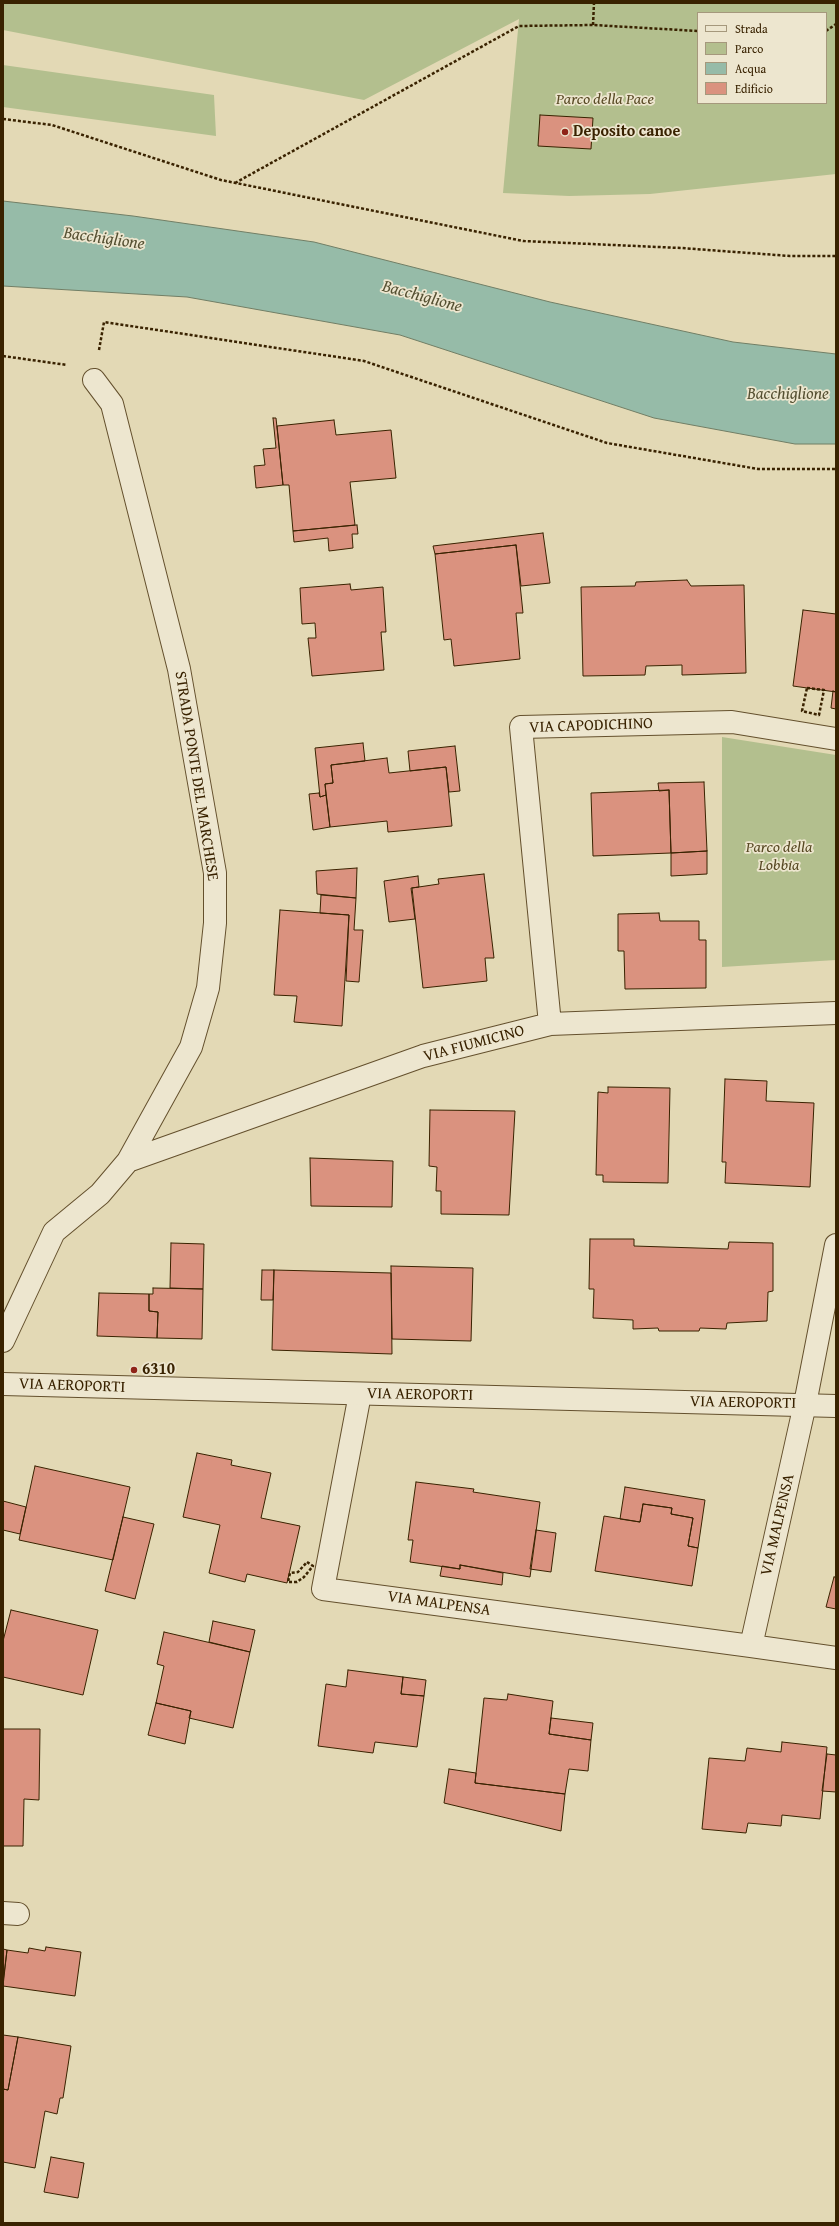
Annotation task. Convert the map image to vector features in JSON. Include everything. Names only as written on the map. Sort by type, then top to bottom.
[{"type":"street","name":"STRADA PONTE DEL MARCHESE","points":[[3,1341],[54,1232],[100,1194],[128,1161],[191,1047],[208,988],[215,923],[215,873],[179,669],[112,404],[94,380]]},
{"type":"street","name":"VIA CAPODICHINO","points":[[550,1024],[522,728],[732,722],[836,739]]},
{"type":"street","name":"VIA FIUMICINO","points":[[128,1161],[423,1056],[550,1024],[836,1013]]},
{"type":"street","name":"VIA MALPENSA","points":[[751,1646],[805,1404],[836,1245]]},
{"type":"street","name":"VIA AEROPORTI","points":[[3,1384],[836,1406]]},
{"type":"street","name":"VIA MALPENSA","points":[[360,1394],[323,1589],[836,1658]]},
{"type":"path","points":[[593,25],[594,3]]},
{"type":"path","points":[[827,30],[836,24]]},
{"type":"path","points":[[235,183],[519,26],[593,25],[697,31]]},
{"type":"path","points":[[3,119],[52,125],[235,183],[524,240],[680,248],[790,256],[836,256]]},
{"type":"path","points":[[3,356],[61,363],[78,369],[94,380],[104,322],[364,361],[607,442],[758,469],[836,469]]},
{"type":"path","points":[[807,688],[824,690],[819,715],[802,711],[807,688]]},
{"type":"green space","name":"Parco della Pace","points":[[3,3],[836,3],[836,174],[650,194],[569,196],[503,193],[519,19],[364,100],[3,30]]},
{"type":"green space","points":[[3,65],[214,95],[216,136],[3,107]]},
{"type":"green space","name":"Parco della Lobbia","points":[[722,737],[836,755],[836,960],[722,967]]},
{"type":"water","name":"Bacchiglione","points":[[3,201],[133,216],[314,242],[550,302],[733,342],[836,354],[836,444],[795,444],[654,418],[400,335],[187,297],[3,286]]},
{"type":"building","name":"Deposito canoe","points":[[540,115],[593,118],[591,149],[538,146]]},
{"type":"building","points":[[273,418],[276,418],[283,485],[256,488],[254,466],[265,465],[263,449],[276,448]]},
{"type":"building","points":[[334,420],[336,435],[391,430],[396,478],[350,482],[355,525],[293,531],[289,485],[283,485],[277,426]]},
{"type":"building","points":[[357,525],[358,534],[352,534],[353,548],[329,551],[328,538],[294,542],[293,531]]},
{"type":"building","points":[[543,533],[550,583],[521,586],[516,545],[435,554],[433,546]]},
{"type":"building","points":[[516,545],[523,613],[516,613],[520,659],[454,666],[451,639],[444,640],[435,554]]},
{"type":"building","points":[[687,580],[691,586],[744,585],[746,673],[682,675],[682,665],[646,666],[645,675],[583,676],[581,587],[635,586],[636,582]]},
{"type":"building","points":[[350,584],[351,590],[383,587],[386,632],[381,632],[384,670],[312,676],[308,638],[316,638],[315,623],[302,624],[300,588]]},
{"type":"building","points":[[803,610],[836,614],[836,692],[793,686]]},
{"type":"building","points":[[833,691],[836,692],[836,709],[831,708]]},
{"type":"building","points":[[363,743],[365,761],[331,765],[333,783],[325,784],[326,795],[320,797],[315,748]]},
{"type":"building","points":[[455,746],[460,791],[449,792],[446,767],[410,771],[408,751]]},
{"type":"building","points":[[387,758],[389,773],[446,767],[452,826],[388,832],[387,821],[330,827],[325,784],[333,783],[331,765]]},
{"type":"building","points":[[704,782],[707,851],[671,853],[669,790],[659,791],[658,783]]},
{"type":"building","points":[[669,790],[671,853],[593,856],[591,793]]},
{"type":"building","points":[[319,793],[320,797],[326,795],[330,827],[313,830],[309,794]]},
{"type":"building","points":[[707,851],[707,874],[671,876],[671,853]]},
{"type":"building","points":[[357,868],[356,898],[317,894],[316,871]]},
{"type":"building","points":[[484,874],[494,958],[485,958],[487,981],[423,988],[412,888],[439,884],[438,879]]},
{"type":"building","points":[[418,876],[419,887],[411,888],[415,919],[389,922],[384,881]]},
{"type":"building","points":[[321,895],[356,898],[354,930],[363,930],[359,982],[346,981],[349,915],[320,913]]},
{"type":"building","points":[[280,910],[349,915],[342,1026],[294,1022],[297,996],[274,995]]},
{"type":"building","points":[[659,913],[660,921],[699,921],[699,940],[706,940],[706,988],[625,989],[624,951],[618,951],[618,914]]},
{"type":"building","points":[[725,1079],[767,1081],[766,1101],[814,1103],[810,1187],[725,1183],[726,1162],[722,1162]]},
{"type":"building","points":[[608,1087],[670,1088],[668,1183],[603,1182],[603,1175],[596,1175],[598,1092],[608,1093]]},
{"type":"building","points":[[430,1110],[515,1111],[509,1215],[441,1214],[441,1191],[436,1191],[437,1167],[429,1166]]},
{"type":"building","points":[[310,1158],[393,1161],[392,1207],[311,1206]]},
{"type":"building","points":[[590,1239],[634,1239],[634,1246],[728,1249],[729,1242],[773,1243],[773,1291],[768,1292],[767,1321],[727,1323],[726,1329],[700,1328],[699,1331],[659,1331],[658,1328],[633,1329],[633,1320],[593,1318],[594,1289],[589,1289]]},
{"type":"building","points":[[171,1243],[204,1244],[203,1289],[170,1288]]},
{"type":"building","points":[[391,1266],[473,1268],[471,1341],[392,1339]]},
{"type":"building","points":[[262,1270],[274,1270],[273,1300],[261,1300]]},
{"type":"building","points":[[274,1270],[391,1273],[392,1354],[272,1350]]},
{"type":"building","points":[[153,1288],[203,1289],[202,1339],[157,1338],[158,1312],[149,1311],[149,1294],[153,1294]]},
{"type":"building","points":[[99,1293],[149,1294],[149,1311],[158,1312],[157,1338],[97,1336]]},
{"type":"building","points":[[197,1453],[232,1460],[231,1465],[271,1473],[261,1518],[300,1526],[287,1583],[247,1574],[245,1582],[209,1573],[220,1525],[183,1517]]},
{"type":"building","points":[[35,1466],[130,1487],[113,1560],[19,1540]]},
{"type":"building","points":[[416,1482],[474,1489],[473,1492],[540,1502],[530,1577],[460,1565],[460,1569],[410,1562],[413,1540],[408,1540]]},
{"type":"building","points":[[625,1487],[705,1500],[698,1548],[688,1546],[693,1518],[671,1514],[672,1508],[643,1504],[640,1522],[620,1519]]},
{"type":"building","points":[[3,1501],[26,1507],[20,1534],[3,1530]]},
{"type":"building","points":[[643,1504],[672,1508],[671,1514],[693,1518],[688,1546],[698,1548],[692,1586],[595,1571],[604,1516],[640,1522]]},
{"type":"building","points":[[123,1517],[154,1524],[135,1599],[105,1591]]},
{"type":"building","points":[[536,1530],[556,1533],[551,1572],[530,1569]]},
{"type":"building","points":[[460,1565],[503,1573],[502,1585],[440,1576],[442,1566],[460,1569]]},
{"type":"building","points":[[834,1577],[836,1577],[836,1609],[826,1607]]},
{"type":"building","points":[[11,1610],[98,1630],[83,1695],[3,1677],[3,1641]]},
{"type":"building","points":[[213,1621],[255,1630],[250,1652],[209,1642]]},
{"type":"building","points":[[164,1632],[250,1652],[233,1728],[189,1718],[191,1711],[156,1703],[164,1666],[157,1664]]},
{"type":"building","points":[[348,1670],[403,1677],[401,1694],[424,1696],[417,1747],[375,1742],[373,1753],[318,1746],[326,1684],[346,1687]]},
{"type":"building","points":[[403,1677],[426,1680],[424,1696],[401,1694]]},
{"type":"building","points":[[508,1694],[553,1701],[549,1734],[591,1740],[588,1771],[569,1769],[565,1794],[475,1783],[484,1698],[507,1700]]},
{"type":"building","points":[[156,1703],[191,1711],[185,1744],[148,1735]]},
{"type":"building","points":[[551,1718],[593,1723],[591,1740],[549,1734]]},
{"type":"building","points":[[3,1729],[40,1729],[39,1800],[24,1799],[23,1846],[3,1846]]},
{"type":"building","points":[[782,1742],[827,1747],[820,1819],[782,1815],[781,1826],[748,1823],[746,1833],[702,1829],[709,1758],[745,1761],[747,1748],[781,1752]]},
{"type":"building","points":[[827,1754],[836,1755],[836,1792],[822,1791]]},
{"type":"building","points":[[449,1769],[476,1773],[475,1783],[565,1794],[561,1831],[444,1803]]},
{"type":"building","points":[[46,1947],[81,1952],[75,1996],[3,1986],[7,1950],[28,1953],[29,1948],[45,1951]]},
{"type":"building","points":[[3,1949],[7,1950],[3,1982]]},
{"type":"building","points":[[3,2035],[18,2037],[8,2090],[3,2089]]},
{"type":"building","points":[[18,2037],[71,2046],[63,2098],[60,2098],[57,2114],[45,2111],[35,2168],[3,2162],[3,2089],[8,2090]]},
{"type":"building","points":[[51,2157],[84,2163],[78,2198],[44,2192]]},
{"type":"place","name":"Deposito canoe","points":[[565,132]]},
{"type":"place","name":"6310","points":[[134,1370]]}]
